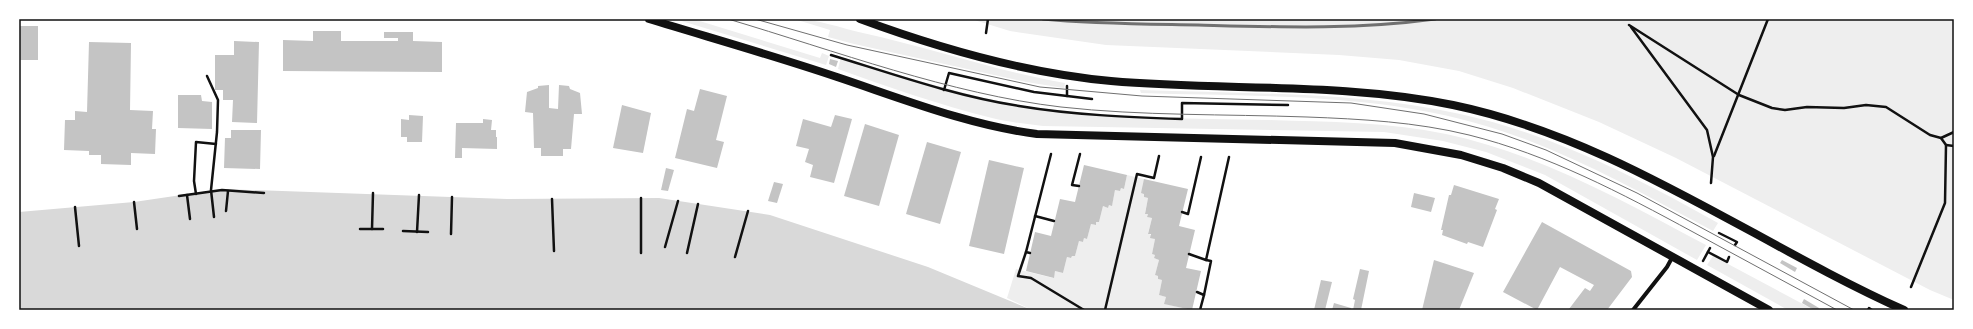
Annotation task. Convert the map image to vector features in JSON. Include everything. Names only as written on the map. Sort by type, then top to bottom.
[{"type":"main road","points":[[649,19],[836,76],[894,98],[960,118],[1022,132],[1037,134],[1382,142],[1430,148],[1462,155],[1503,168],[1539,183],[1769,310]]},
{"type":"main road","points":[[860,19],[969,55],[1036,70],[1078,77],[1142,83],[1303,88],[1370,92],[1432,101],[1492,115],[1544,130],[1633,169],[1832,277],[1904,310]]},
{"type":"street","points":[[1633,310],[1667,267],[1673,256]]},
{"type":"path","points":[[986,33],[988,19]]},
{"type":"path","points":[[1713,157],[1768,19]]},
{"type":"path","points":[[1711,183],[1713,157],[1707,130],[1629,25],[1739,95],[1772,108],[1785,110],[1807,107],[1844,108],[1866,105],[1886,107],[1930,135],[1941,138],[1946,145],[1945,203],[1912,287]]},
{"type":"path","points":[[831,55],[944,90],[1017,106],[1082,115],[1182,119],[1182,103],[1288,105]]},
{"type":"path","points":[[944,90],[949,73],[1034,92],[1092,99]]},
{"type":"path","points":[[207,76],[218,100],[216,144],[211,192],[214,216]]},
{"type":"path","points":[[1941,138],[1954,132]]},
{"type":"path","points":[[196,194],[194,181],[196,142],[216,144]]},
{"type":"path","points":[[1946,145],[1954,146]]},
{"type":"path","points":[[1051,154],[1026,252],[1018,276],[1030,278],[1084,310]]},
{"type":"path","points":[[1079,186],[1072,185],[1080,154]]},
{"type":"path","points":[[1105,310],[1137,174],[1154,178],[1159,156]]},
{"type":"path","points":[[1182,212],[1188,214],[1201,157]]},
{"type":"path","points":[[1206,260],[1229,157]]},
{"type":"path","points":[[226,212],[228,191]]},
{"type":"path","points":[[179,196],[228,191],[264,192]]},
{"type":"path","points":[[372,229],[373,193]]},
{"type":"path","points":[[187,195],[190,219]]},
{"type":"path","points":[[417,232],[419,195]]},
{"type":"path","points":[[451,234],[452,196]]},
{"type":"path","points":[[641,198],[642,253]]},
{"type":"path","points":[[552,199],[554,251]]},
{"type":"path","points":[[665,247],[678,200]]},
{"type":"path","points":[[134,202],[137,229]]},
{"type":"path","points":[[687,253],[698,204]]},
{"type":"path","points":[[75,207],[78,246]]},
{"type":"path","points":[[735,257],[748,211]]},
{"type":"path","points":[[1035,216],[1054,221]]},
{"type":"path","points":[[360,229],[383,229]]},
{"type":"path","points":[[404,231],[428,232]]},
{"type":"path","points":[[1719,233],[1736,242],[1735,245]]},
{"type":"path","points":[[1702,263],[1710,248]]},
{"type":"path","points":[[1026,252],[1030,253]]},
{"type":"path","points":[[1708,252],[1727,262],[1729,257]]},
{"type":"path","points":[[1189,254],[1211,261],[1200,310]]},
{"type":"path","points":[[1196,292],[1204,295]]},
{"type":"path","points":[[1868,310],[1869,308],[1872,310]]},
{"type":"shaded area","points":[[675,19],[693,19],[820,58],[822,53],[829,56],[826,65]]},
{"type":"shaded area","points":[[794,19],[812,20],[829,24],[914,45],[989,66],[1065,83],[1064,88],[1026,82],[854,44],[828,37],[830,30]]},
{"type":"shaded area","points":[[971,19],[1954,19],[1954,300],[1930,290],[1676,158],[1599,122],[1513,88],[1459,71],[1399,60],[1339,55],[1106,45],[1010,31]]},
{"type":"shaded area","points":[[841,57],[962,93],[1056,111],[1087,114],[1177,118],[1357,123],[1402,127],[1446,134],[1481,143],[1548,166],[1580,180],[1644,212],[1706,245],[1697,260],[1545,175],[1486,152],[1443,141],[1384,132],[1043,126],[1017,123],[992,118],[953,107],[838,69]]},
{"type":"shaded area","points":[[1140,90],[1261,93],[1341,97],[1381,101],[1460,114],[1528,133],[1560,145],[1656,189],[1718,223],[1713,231],[1573,159],[1516,136],[1444,115],[1401,107],[1315,98],[1141,93]]},
{"type":"shaded area","points":[[1127,175],[1144,179],[1144,197],[1148,198],[1145,213],[1148,214],[1147,217],[1152,218],[1148,233],[1155,239],[1152,254],[1155,255],[1154,258],[1159,260],[1155,275],[1158,276],[1158,279],[1162,280],[1159,295],[1166,297],[1165,304],[1193,310],[1032,310],[1007,298],[1016,269],[1053,278],[1055,271],[1063,273],[1067,257],[1071,258],[1072,256],[1075,256],[1079,241],[1083,242],[1084,238],[1087,239],[1091,224],[1095,225],[1096,222],[1099,222],[1103,206],[1108,208],[1109,205],[1112,205],[1115,190],[1120,191],[1121,188],[1124,189]]},
{"type":"shaded area","points":[[222,189],[507,199],[659,198],[770,215],[928,267],[1032,310],[19,310],[19,212],[134,202]]},
{"type":"shaded area","points":[[1713,256],[1814,310],[1788,310],[1707,265]]},
{"type":"building","points":[[19,26],[38,26],[38,60],[19,60]]},
{"type":"building","points":[[313,31],[341,31],[341,41],[398,41],[398,38],[384,38],[384,32],[413,32],[413,41],[442,42],[442,72],[283,71],[283,40],[313,41]]},
{"type":"building","points":[[234,41],[259,42],[257,123],[232,122],[233,100],[223,100],[223,90],[215,90],[215,55],[234,55]]},
{"type":"building","points":[[89,42],[131,43],[130,110],[153,111],[152,129],[156,129],[155,154],[131,153],[131,165],[101,164],[101,155],[89,155],[89,151],[64,150],[65,120],[75,120],[75,111],[87,112]]},
{"type":"building","points":[[830,59],[838,61],[836,67],[829,64]]},
{"type":"building","points":[[549,85],[549,108],[558,109],[559,85],[569,86],[570,89],[580,93],[582,114],[574,114],[571,149],[563,149],[563,156],[541,156],[541,148],[534,148],[533,113],[525,112],[527,92],[538,88],[538,86]]},
{"type":"building","points":[[700,89],[727,96],[716,140],[724,142],[717,168],[675,158],[687,109],[694,111]]},
{"type":"building","points":[[178,95],[201,95],[202,101],[212,102],[212,129],[178,128]]},
{"type":"building","points":[[622,105],[651,113],[643,153],[613,148]]},
{"type":"building","points":[[409,115],[423,116],[422,142],[407,142],[407,137],[401,137],[401,119],[409,120]]},
{"type":"building","points":[[835,115],[852,119],[834,183],[810,177],[813,165],[805,162],[809,149],[796,146],[803,119],[831,127]]},
{"type":"building","points":[[483,119],[492,120],[491,130],[496,130],[497,149],[462,148],[462,158],[455,158],[456,123],[483,123]]},
{"type":"building","points":[[865,124],[899,135],[879,206],[844,196]]},
{"type":"building","points":[[231,130],[261,130],[260,169],[224,168],[225,138],[231,138]]},
{"type":"building","points":[[927,142],[961,152],[940,224],[906,214]]},
{"type":"building","points":[[989,160],[1024,168],[1004,254],[969,246]]},
{"type":"building","points":[[1084,165],[1127,175],[1124,189],[1121,188],[1120,191],[1115,190],[1112,206],[1109,205],[1108,208],[1103,206],[1099,222],[1096,222],[1096,225],[1091,224],[1087,239],[1084,238],[1083,242],[1079,241],[1075,256],[1072,256],[1071,258],[1067,257],[1063,273],[1055,271],[1054,278],[1026,271],[1035,232],[1051,236],[1060,199],[1075,202]]},
{"type":"building","points":[[666,168],[674,170],[668,191],[661,190]]},
{"type":"building","points":[[1144,179],[1188,189],[1179,226],[1195,230],[1186,268],[1201,271],[1192,310],[1164,304],[1166,297],[1159,295],[1162,280],[1158,279],[1158,276],[1155,275],[1159,260],[1154,258],[1155,255],[1152,254],[1155,239],[1150,238],[1151,234],[1148,234],[1152,218],[1147,217],[1148,214],[1145,214],[1148,198],[1144,197],[1144,194],[1141,193]]},
{"type":"building","points":[[774,182],[783,184],[777,203],[768,201]]},
{"type":"building","points":[[1454,185],[1499,199],[1495,209],[1497,210],[1483,247],[1468,242],[1467,244],[1442,235],[1443,230],[1441,230],[1449,195],[1451,195]]},
{"type":"building","points":[[1414,193],[1435,198],[1431,212],[1411,207]]},
{"type":"building","points":[[1542,222],[1631,271],[1632,277],[1607,310],[1569,309],[1585,288],[1590,291],[1594,285],[1560,267],[1537,310],[1503,292]]},
{"type":"building","points":[[1434,260],[1474,273],[1459,310],[1422,310]]},
{"type":"building","points":[[1782,260],[1797,268],[1795,272],[1780,263]]},
{"type":"building","points":[[1360,269],[1369,271],[1361,310],[1353,310],[1355,300],[1353,299]]},
{"type":"building","points":[[1321,280],[1332,282],[1325,310],[1314,310]]},
{"type":"building","points":[[1804,299],[1819,308],[1818,310],[1814,310],[1802,303]]},
{"type":"building","points":[[1334,303],[1351,308],[1351,310],[1332,310]]},
{"type":"tram line","points":[[728,19],[935,82],[1019,101],[1061,107],[1122,112],[1368,120],[1409,124],[1469,135],[1528,153],[1612,189],[1837,310]]},
{"type":"tram line","points":[[755,19],[847,45],[1040,87],[1142,96],[1351,103],[1424,114],[1502,134],[1546,150],[1637,193],[1854,310]]},
{"type":"railway","points":[[1043,19],[1120,24],[1287,27],[1376,25],[1435,19]]}]
